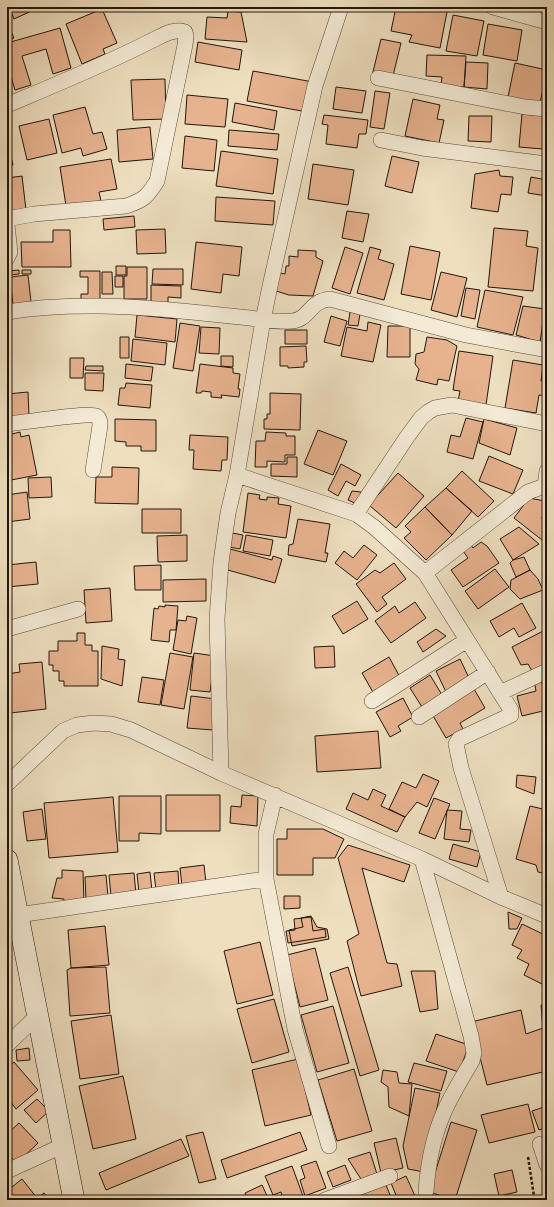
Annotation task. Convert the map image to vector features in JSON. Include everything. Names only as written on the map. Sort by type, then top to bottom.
[{"type":"main road","points":[[7,860],[74,1200]]},
{"type":"street","points":[[221,773],[217,619],[219,582],[228,513],[237,476],[263,320],[315,86],[341,7]]},
{"type":"street","points":[[493,7],[547,22]]},
{"type":"street","points":[[7,105],[126,54],[166,34],[181,30],[185,32],[185,45],[157,181],[150,193],[140,201],[126,206],[34,214],[12,218],[7,225],[10,252],[7,258]]},
{"type":"street","points":[[378,78],[525,107],[547,109]]},
{"type":"street","points":[[381,140],[422,148],[547,164]]},
{"type":"street","points":[[7,312],[30,308],[83,306],[159,309],[263,320],[297,320],[304,316],[315,304],[320,301],[335,299],[365,309],[466,335],[547,350]]},
{"type":"street","points":[[356,514],[421,418],[435,408],[452,405],[547,424]]},
{"type":"street","points":[[7,424],[80,415],[94,415],[98,417],[100,426],[92,470]]},
{"type":"street","points":[[425,573],[528,492],[546,487],[547,471]]},
{"type":"street","points":[[237,476],[356,514],[374,527],[425,573],[488,672],[511,710],[511,715],[459,739],[456,744],[461,768],[501,898]]},
{"type":"street","points":[[7,629],[78,609]]},
{"type":"street","points":[[372,701],[467,640]]},
{"type":"street","points":[[500,693],[547,671]]},
{"type":"street","points":[[419,717],[488,672]]},
{"type":"street","points":[[7,784],[63,731],[77,725],[94,723],[111,724],[131,730],[221,773],[422,859],[501,898],[547,916]]},
{"type":"street","points":[[275,795],[266,834],[266,879],[295,1029],[329,1146]]},
{"type":"street","points":[[422,859],[471,1036],[474,1053],[472,1061],[443,1113],[432,1148],[426,1191]]},
{"type":"street","points":[[18,915],[266,879]]},
{"type":"street","points":[[7,1045],[38,1015]]},
{"type":"street","points":[[540,1144],[547,1165]]},
{"type":"street","points":[[7,1171],[64,1145]]},
{"type":"street","points":[[325,1200],[390,1176]]},
{"type":"building","points":[[9,7],[35,7],[36,9],[14,19]]},
{"type":"building","points":[[396,7],[448,7],[440,48],[409,42],[412,35],[391,31]]},
{"type":"building","points":[[102,9],[117,43],[103,49],[105,54],[82,64],[66,24]]},
{"type":"building","points":[[228,11],[241,12],[247,42],[205,39],[207,17],[227,18]]},
{"type":"building","points":[[453,15],[484,21],[477,56],[446,51]]},
{"type":"building","points":[[7,22],[14,38],[7,41]]},
{"type":"building","points":[[488,24],[522,30],[517,61],[483,55]]},
{"type":"building","points":[[60,28],[71,68],[53,74],[46,49],[22,56],[31,85],[15,90],[7,63],[7,43]]},
{"type":"building","points":[[381,39],[401,43],[392,80],[372,76]]},
{"type":"building","points":[[198,42],[242,50],[239,70],[195,62]]},
{"type":"building","points":[[427,55],[466,56],[464,87],[441,86],[442,77],[426,76]]},
{"type":"building","points":[[466,62],[488,63],[487,89],[464,87]]},
{"type":"building","points":[[515,63],[547,70],[540,103],[508,97]]},
{"type":"building","points":[[253,71],[313,82],[307,112],[247,101]]},
{"type":"building","points":[[165,79],[166,119],[133,120],[131,80]]},
{"type":"building","points":[[336,87],[366,91],[362,113],[333,109]]},
{"type":"building","points":[[375,91],[390,93],[384,129],[370,127]]},
{"type":"building","points":[[187,95],[228,99],[225,127],[185,124]]},
{"type":"building","points":[[413,99],[440,105],[437,119],[444,120],[439,143],[405,136]]},
{"type":"building","points":[[235,103],[277,111],[274,130],[232,122]]},
{"type":"building","points":[[85,107],[93,134],[102,132],[107,149],[83,156],[81,148],[62,153],[53,115]]},
{"type":"building","points":[[522,114],[546,116],[543,149],[519,147]]},
{"type":"building","points":[[324,115],[368,120],[366,134],[359,134],[357,148],[326,144],[328,125],[322,124]]},
{"type":"building","points":[[469,116],[492,116],[491,142],[468,141]]},
{"type":"building","points":[[49,119],[57,153],[27,160],[19,126]]},
{"type":"building","points":[[150,127],[153,159],[119,162],[117,130]]},
{"type":"building","points":[[229,130],[279,134],[277,150],[228,146]]},
{"type":"building","points":[[185,136],[217,140],[214,171],[182,168]]},
{"type":"building","points":[[7,142],[13,165],[7,166]]},
{"type":"building","points":[[221,151],[278,159],[273,194],[216,186]]},
{"type":"building","points":[[392,156],[419,162],[412,193],[385,186]]},
{"type":"building","points":[[111,159],[117,189],[99,192],[101,201],[66,206],[60,167]]},
{"type":"building","points":[[313,164],[354,170],[348,205],[308,199]]},
{"type":"building","points":[[499,170],[500,176],[513,177],[511,195],[501,194],[498,212],[471,208],[475,174]]},
{"type":"building","points":[[22,176],[26,210],[7,212],[7,178]]},
{"type":"building","points":[[531,177],[547,180],[547,196],[528,193]]},
{"type":"building","points":[[216,197],[275,201],[273,225],[215,221]]},
{"type":"building","points":[[347,211],[369,214],[363,242],[342,238]]},
{"type":"building","points":[[134,216],[135,227],[104,230],[103,219]]},
{"type":"building","points":[[494,228],[528,231],[526,246],[538,248],[533,291],[488,287]]},
{"type":"building","points":[[165,229],[166,253],[137,254],[136,230]]},
{"type":"building","points":[[53,230],[70,230],[71,267],[22,267],[21,242],[53,242]]},
{"type":"building","points":[[196,242],[242,247],[239,276],[223,274],[221,293],[191,289]]},
{"type":"building","points":[[410,246],[440,252],[431,300],[401,294]]},
{"type":"building","points":[[345,247],[363,253],[350,294],[332,288]]},
{"type":"building","points":[[370,247],[381,250],[378,259],[394,264],[384,300],[357,293]]},
{"type":"building","points":[[298,250],[316,251],[316,257],[323,261],[313,296],[289,295],[276,291],[275,272],[285,274],[286,266],[289,266],[289,256],[298,257]]},
{"type":"building","points":[[116,266],[126,266],[126,275],[116,275]]},
{"type":"building","points":[[127,267],[147,267],[147,299],[124,299],[124,276],[127,276]]},
{"type":"building","points":[[153,269],[183,269],[183,285],[152,284]]},
{"type":"building","points":[[19,270],[19,274],[10,275],[9,271]]},
{"type":"building","points":[[22,270],[31,270],[31,274],[22,274]]},
{"type":"building","points":[[80,271],[100,271],[100,302],[81,302],[81,294],[88,294],[88,277],[80,277]]},
{"type":"building","points":[[102,272],[112,272],[113,294],[102,294]]},
{"type":"building","points":[[441,272],[467,278],[457,317],[431,310]]},
{"type":"building","points":[[28,275],[31,302],[13,305],[10,277]]},
{"type":"building","points":[[115,276],[123,276],[123,287],[115,287]]},
{"type":"building","points":[[7,277],[11,303],[7,304]]},
{"type":"building","points":[[151,285],[181,286],[181,298],[168,297],[168,305],[151,305]]},
{"type":"building","points":[[466,288],[480,290],[475,319],[461,316]]},
{"type":"building","points":[[485,290],[523,297],[513,335],[477,327]]},
{"type":"building","points":[[523,306],[545,309],[540,342],[516,335]]},
{"type":"building","points":[[350,312],[360,314],[358,326],[348,325]]},
{"type":"building","points":[[137,315],[177,319],[175,342],[135,337]]},
{"type":"building","points":[[331,316],[347,321],[340,346],[324,342]]},
{"type":"building","points":[[368,322],[381,325],[373,362],[341,356],[347,327],[367,331]]},
{"type":"building","points":[[180,323],[200,326],[193,371],[173,368]]},
{"type":"building","points":[[388,326],[410,326],[410,357],[387,357]]},
{"type":"building","points":[[201,327],[220,328],[219,354],[199,353]]},
{"type":"building","points":[[285,330],[307,330],[307,344],[285,344]]},
{"type":"building","points":[[120,337],[129,337],[129,358],[120,358]]},
{"type":"building","points":[[427,337],[447,340],[457,346],[449,381],[438,379],[437,385],[416,380],[419,369],[415,364],[416,354],[424,352]]},
{"type":"building","points":[[133,339],[167,343],[165,365],[131,361]]},
{"type":"building","points":[[306,346],[307,362],[304,362],[304,367],[288,368],[288,366],[280,366],[280,347]]},
{"type":"building","points":[[459,351],[493,356],[486,405],[458,401],[460,391],[453,390]]},
{"type":"building","points":[[221,356],[233,356],[233,367],[221,366]]},
{"type":"building","points":[[70,358],[84,358],[83,378],[70,378]]},
{"type":"building","points":[[513,360],[543,365],[541,381],[547,382],[547,396],[539,395],[536,413],[505,408]]},
{"type":"building","points":[[126,364],[153,367],[151,381],[125,378]]},
{"type":"building","points":[[200,364],[233,368],[233,373],[240,374],[238,389],[240,389],[239,397],[221,395],[222,398],[211,397],[211,392],[202,391],[201,393],[196,393]]},
{"type":"building","points":[[86,366],[103,366],[103,371],[85,370]]},
{"type":"building","points":[[85,373],[104,373],[103,391],[85,390]]},
{"type":"building","points":[[126,383],[152,385],[150,408],[118,405],[120,388],[125,388]]},
{"type":"building","points":[[28,392],[29,417],[7,419],[7,394]]},
{"type":"building","points":[[270,393],[301,394],[300,430],[264,429],[264,419],[267,419],[267,414],[270,414]]},
{"type":"building","points":[[466,418],[483,422],[473,459],[447,452],[451,435],[460,437]]},
{"type":"building","points":[[115,419],[156,420],[156,451],[141,451],[141,446],[126,446],[126,442],[115,441]]},
{"type":"building","points":[[484,419],[517,428],[510,455],[479,443]]},
{"type":"building","points":[[318,430],[347,441],[333,475],[304,464]]},
{"type":"building","points":[[20,432],[21,437],[29,435],[37,475],[11,480],[7,459],[8,435]]},
{"type":"building","points":[[266,432],[286,433],[286,436],[295,436],[295,455],[285,455],[285,462],[267,461],[267,467],[255,467],[256,441],[265,441]]},
{"type":"building","points":[[190,435],[228,437],[227,460],[222,460],[221,471],[193,469],[194,450],[189,450]]},
{"type":"building","points":[[489,456],[523,470],[513,494],[479,481]]},
{"type":"building","points":[[287,457],[297,457],[297,477],[271,476],[271,464],[287,464]]},
{"type":"building","points":[[341,464],[361,475],[355,486],[346,481],[338,496],[328,490]]},
{"type":"building","points":[[112,467],[139,468],[138,504],[95,503],[96,477],[112,477]]},
{"type":"building","points":[[462,471],[494,501],[478,517],[446,488]]},
{"type":"building","points":[[398,473],[424,496],[396,528],[369,505]]},
{"type":"building","points":[[51,477],[52,497],[29,498],[28,478]]},
{"type":"building","points":[[446,488],[472,511],[452,535],[425,507]]},
{"type":"building","points":[[352,491],[361,492],[359,505],[348,500]]},
{"type":"building","points":[[27,492],[30,519],[7,522],[7,495]]},
{"type":"building","points":[[248,493],[260,495],[259,499],[267,500],[267,497],[279,498],[278,504],[291,506],[286,538],[243,532]]},
{"type":"building","points":[[529,498],[545,501],[542,519],[547,520],[547,540],[542,540],[514,518]]},
{"type":"building","points":[[425,507],[452,535],[426,560],[404,538],[411,532],[405,526]]},
{"type":"building","points":[[142,509],[181,509],[181,533],[142,533]]},
{"type":"building","points":[[298,519],[330,524],[325,553],[328,553],[326,562],[288,555],[289,545],[293,544]]},
{"type":"building","points":[[519,527],[539,544],[513,560],[500,539]]},
{"type":"building","points":[[232,533],[243,535],[240,549],[229,547]]},
{"type":"building","points":[[187,535],[187,561],[158,562],[157,536]]},
{"type":"building","points":[[246,535],[273,540],[270,556],[243,551]]},
{"type":"building","points":[[469,542],[473,548],[481,542],[487,546],[499,563],[463,587],[451,570],[468,558],[461,548]]},
{"type":"building","points":[[364,545],[377,555],[357,580],[335,563],[344,551],[353,558]]},
{"type":"building","points":[[230,549],[272,560],[273,556],[282,559],[275,583],[224,569]]},
{"type":"building","points":[[524,557],[530,570],[516,577],[510,563],[513,560]]},
{"type":"building","points":[[36,562],[38,584],[7,587],[7,565]]},
{"type":"building","points":[[394,563],[406,579],[382,597],[387,604],[377,612],[356,584],[375,570],[380,573]]},
{"type":"building","points":[[161,565],[161,590],[135,590],[134,566]]},
{"type":"building","points":[[495,569],[509,587],[478,609],[465,591]]},
{"type":"building","points":[[530,570],[538,579],[543,590],[520,599],[510,589],[511,580]]},
{"type":"building","points":[[206,579],[206,601],[163,602],[163,580]]},
{"type":"building","points":[[110,588],[112,621],[86,623],[84,590]]},
{"type":"building","points":[[357,601],[368,619],[343,634],[332,616]]},
{"type":"building","points":[[415,602],[426,618],[391,643],[375,621],[395,606],[399,613]]},
{"type":"building","points":[[522,603],[536,628],[519,637],[514,628],[499,637],[490,621]]},
{"type":"building","points":[[165,605],[178,606],[176,630],[170,630],[169,642],[151,640],[154,608],[158,609],[159,606],[165,607]]},
{"type":"building","points":[[187,616],[197,618],[191,654],[173,650],[178,620],[186,621]]},
{"type":"building","points":[[436,629],[446,636],[423,652],[417,642]]},
{"type":"building","points":[[547,629],[547,664],[532,671],[528,664],[521,665],[512,647]]},
{"type":"building","points":[[77,633],[85,633],[85,645],[92,645],[92,651],[98,651],[98,686],[64,686],[64,681],[59,681],[59,671],[53,671],[53,665],[49,665],[49,651],[58,651],[58,641],[77,641]]},
{"type":"building","points":[[102,646],[119,649],[118,659],[125,660],[122,686],[101,679]]},
{"type":"building","points":[[334,646],[335,667],[315,668],[314,647]]},
{"type":"building","points":[[170,653],[193,657],[184,709],[161,705]]},
{"type":"building","points":[[194,653],[215,656],[210,692],[190,690]]},
{"type":"building","points":[[389,657],[401,679],[374,694],[362,673]]},
{"type":"building","points":[[460,659],[470,680],[446,692],[436,671]]},
{"type":"building","points":[[42,662],[46,709],[10,713],[7,674],[20,672],[19,664]]},
{"type":"building","points":[[430,675],[442,695],[422,707],[410,688]]},
{"type":"building","points":[[142,677],[164,680],[160,705],[138,702]]},
{"type":"building","points":[[541,680],[544,689],[547,691],[547,710],[522,716],[517,696],[536,691],[535,685]]},
{"type":"building","points":[[474,689],[485,708],[460,723],[463,729],[446,738],[432,714]]},
{"type":"building","points":[[191,696],[216,699],[213,730],[187,728]]},
{"type":"building","points":[[403,698],[413,717],[398,726],[401,731],[390,737],[376,712]]},
{"type":"building","points":[[378,731],[381,768],[317,772],[315,736]]},
{"type":"building","points":[[423,774],[439,781],[427,807],[417,802],[405,817],[389,809],[402,782],[416,788]]},
{"type":"building","points":[[517,775],[536,777],[534,794],[516,787]]},
{"type":"building","points":[[373,789],[386,795],[381,806],[405,817],[397,832],[346,809],[353,793],[368,800]]},
{"type":"building","points":[[166,795],[220,795],[220,831],[166,831]]},
{"type":"building","points":[[242,795],[258,796],[257,826],[230,823],[231,806],[241,807]]},
{"type":"building","points":[[119,796],[161,796],[161,834],[139,833],[139,841],[119,841]]},
{"type":"building","points":[[113,797],[118,852],[49,858],[44,803]]},
{"type":"building","points":[[434,798],[450,804],[435,839],[419,833]]},
{"type":"building","points":[[530,806],[547,810],[547,874],[538,872],[536,865],[516,859]]},
{"type":"building","points":[[42,809],[46,839],[27,841],[23,812]]},
{"type":"building","points":[[447,810],[462,811],[460,829],[471,830],[469,842],[444,839]]},
{"type":"building","points":[[287,829],[323,829],[344,839],[335,858],[313,858],[313,875],[277,875],[277,839],[287,839]]},
{"type":"building","points":[[453,844],[481,852],[477,867],[449,859]]},
{"type":"building","points":[[348,845],[410,865],[404,882],[362,868],[387,963],[397,964],[402,986],[361,996],[347,941],[359,934],[338,858]]},
{"type":"building","points":[[204,865],[206,883],[182,886],[180,868]]},
{"type":"building","points":[[62,870],[83,871],[84,902],[64,905],[64,899],[52,898],[57,878],[62,878]]},
{"type":"building","points":[[178,871],[179,888],[156,890],[154,873]]},
{"type":"building","points":[[150,872],[152,891],[139,893],[137,874]]},
{"type":"building","points":[[134,873],[136,894],[111,896],[109,875]]},
{"type":"building","points":[[106,875],[108,897],[86,900],[85,877]]},
{"type":"building","points":[[284,896],[300,896],[300,908],[284,909]]},
{"type":"building","points":[[508,912],[522,918],[517,929],[509,929]]},
{"type":"building","points":[[311,916],[317,927],[327,929],[329,939],[292,946],[289,930],[303,927],[301,918]]},
{"type":"building","points":[[311,917],[313,931],[325,929],[326,937],[288,943],[286,931],[295,930],[294,919]]},
{"type":"building","points":[[522,924],[547,936],[547,980],[544,985],[524,975],[529,964],[517,958],[522,950],[512,945]]},
{"type":"building","points":[[105,926],[109,965],[71,968],[68,930]]},
{"type":"building","points":[[260,942],[273,995],[237,1004],[224,951]]},
{"type":"building","points":[[315,948],[328,1000],[300,1007],[287,955]]},
{"type":"building","points":[[106,967],[110,1013],[70,1016],[67,970],[71,968]]},
{"type":"building","points":[[348,967],[379,1070],[360,1076],[330,973]]},
{"type":"building","points":[[411,971],[435,971],[438,1009],[420,1012]]},
{"type":"building","points":[[274,999],[289,1052],[252,1063],[237,1009]]},
{"type":"building","points":[[541,1005],[547,1005],[547,1028],[543,1028]]},
{"type":"building","points":[[333,1006],[349,1063],[317,1072],[301,1015]]},
{"type":"building","points":[[521,1010],[526,1034],[543,1028],[547,1032],[547,1071],[487,1085],[471,1022]]},
{"type":"building","points":[[111,1015],[119,1074],[80,1079],[71,1021]]},
{"type":"building","points":[[436,1034],[469,1045],[459,1072],[426,1061]]},
{"type":"building","points":[[29,1048],[30,1060],[17,1061],[16,1050]]},
{"type":"building","points":[[298,1059],[311,1115],[265,1126],[252,1070]]},
{"type":"building","points":[[14,1062],[38,1090],[16,1109],[10,1101],[7,1103],[7,1088],[10,1086],[7,1084],[7,1068]]},
{"type":"building","points":[[414,1063],[447,1071],[441,1091],[408,1082]]},
{"type":"building","points":[[354,1069],[372,1131],[337,1141],[318,1080]]},
{"type":"building","points":[[383,1070],[397,1072],[399,1083],[412,1084],[409,1116],[389,1107],[388,1087],[381,1082]]},
{"type":"building","points":[[123,1076],[136,1139],[93,1149],[79,1086]]},
{"type":"building","points":[[415,1088],[440,1093],[424,1172],[408,1169],[403,1146]]},
{"type":"building","points":[[37,1099],[49,1111],[36,1123],[24,1110]]},
{"type":"building","points":[[528,1104],[535,1132],[489,1143],[481,1115]]},
{"type":"building","points":[[547,1106],[547,1127],[539,1130],[532,1111]]},
{"type":"building","points":[[451,1122],[477,1130],[455,1200],[429,1192]]},
{"type":"building","points":[[19,1123],[38,1143],[17,1163],[7,1153],[7,1134]]},
{"type":"building","points":[[203,1132],[216,1179],[199,1183],[186,1136]]},
{"type":"building","points":[[300,1132],[307,1150],[227,1178],[221,1160]]},
{"type":"building","points":[[396,1138],[403,1168],[381,1173],[374,1143]]},
{"type":"building","points":[[181,1139],[189,1156],[106,1190],[99,1173]]},
{"type":"building","points":[[370,1152],[377,1174],[361,1179],[348,1159]]},
{"type":"building","points":[[316,1161],[326,1188],[305,1196],[300,1180],[305,1178],[301,1166]]},
{"type":"building","points":[[345,1165],[351,1180],[333,1187],[327,1172]]},
{"type":"building","points":[[292,1166],[303,1196],[292,1200],[283,1200],[281,1192],[273,1195],[265,1176]]},
{"type":"building","points":[[512,1170],[517,1192],[499,1196],[494,1174]]},
{"type":"building","points":[[406,1176],[415,1196],[406,1200],[398,1200],[391,1183]]},
{"type":"building","points":[[22,1179],[37,1198],[35,1200],[7,1200],[7,1191]]},
{"type":"building","points":[[262,1185],[269,1200],[248,1200],[245,1193]]},
{"type":"building","points":[[386,1185],[392,1200],[362,1200],[360,1195]]},
{"type":"building","points":[[44,1193],[50,1200],[35,1200],[37,1198]]}]
